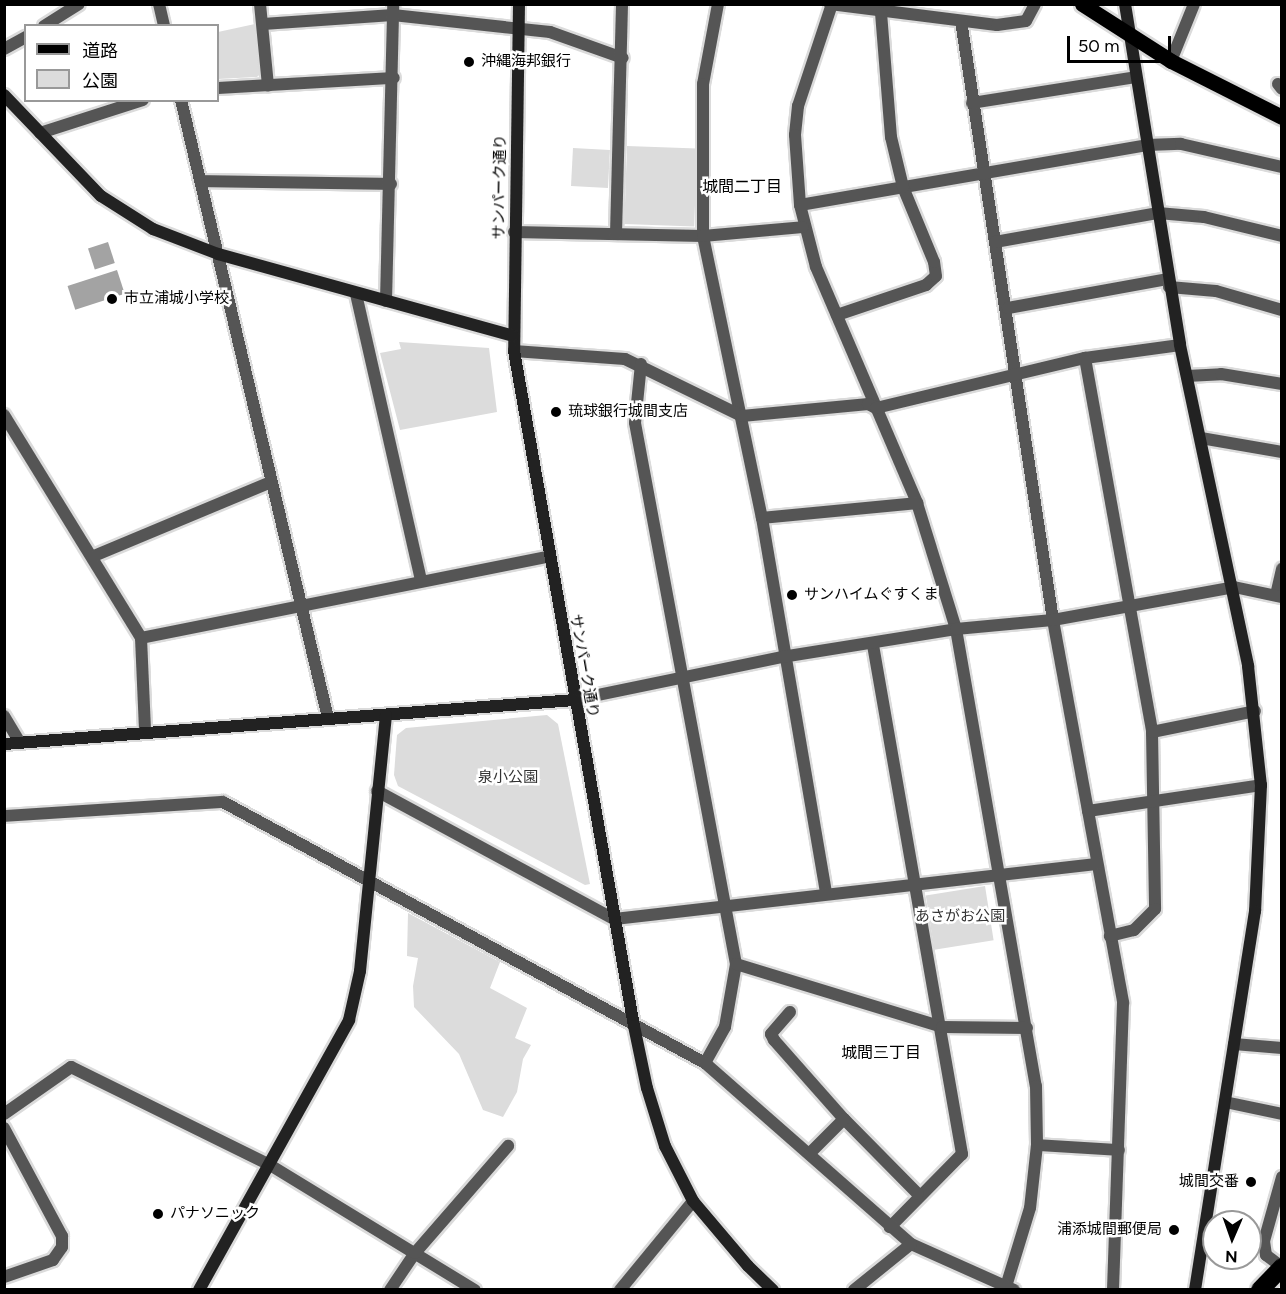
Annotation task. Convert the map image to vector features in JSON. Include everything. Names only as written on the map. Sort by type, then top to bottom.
[{"type":"highway","points":[[1260,1290],[1281,1267]]},
{"type":"main road","points":[[1082,4],[1130,38],[1281,116]]},
{"type":"street","points":[[47,24],[79,4]]},
{"type":"street","points":[[159,4],[164,24]]},
{"type":"street","points":[[260,4],[268,86]]},
{"type":"street","name":"サンパーク通り","points":[[519,4],[514,351],[574,700],[634,1026],[647,1088],[665,1146],[693,1201],[748,1266],[773,1290]]},
{"type":"street","points":[[616,234],[623,58],[622,4]]},
{"type":"street","points":[[718,4],[703,84],[703,236],[762,518],[782,657],[826,894]]},
{"type":"street","points":[[4,816],[223,802],[705,1063],[911,1244],[1009,1288],[1030,1208],[1037,1145],[1036,1086],[956,629],[916,503],[837,315],[803,227],[795,135],[798,106],[832,5],[881,13],[1014,24],[1026,21],[1035,4]]},
{"type":"street","points":[[1125,4],[1180,345],[1234,587],[1255,711],[1262,785],[1255,911],[1195,1290]]},
{"type":"street","points":[[1171,61],[1194,4]]},
{"type":"street","points":[[263,24],[393,10],[550,32],[623,58]]},
{"type":"street","points":[[386,302],[394,78],[393,10]]},
{"type":"street","points":[[837,315],[933,282],[934,262],[903,187],[891,137],[881,13]]},
{"type":"street","points":[[962,21],[972,103],[1008,308],[1016,377],[1053,620],[1122,1003],[1113,1290]]},
{"type":"street","points":[[4,49],[24,38]]},
{"type":"street","points":[[972,103],[1136,77]]},
{"type":"street","points":[[219,88],[394,78]]},
{"type":"street","points":[[4,95],[119,210],[186,244],[357,294],[513,336]]},
{"type":"street","points":[[40,133],[137,102]]},
{"type":"street","points":[[181,102],[328,718]]},
{"type":"street","points":[[800,205],[1147,145],[1181,144],[1281,167]]},
{"type":"street","points":[[201,181],[391,184]]},
{"type":"street","points":[[995,242],[1158,213],[1204,217],[1281,236]]},
{"type":"street","points":[[514,232],[703,236],[803,227]]},
{"type":"street","points":[[1008,308],[1169,283],[1216,291],[1281,310]]},
{"type":"street","points":[[357,294],[421,580]]},
{"type":"street","points":[[514,351],[609,356],[641,364],[742,416],[868,404],[876,408],[1016,377],[1084,358],[1180,345]]},
{"type":"street","points":[[1084,358],[1152,732],[1155,909],[1134,930],[1110,936]]},
{"type":"street","points":[[641,364],[635,423],[736,964],[725,1028],[705,1063]]},
{"type":"street","points":[[1187,376],[1221,374],[1281,384]]},
{"type":"street","points":[[4,415],[94,556],[141,638],[145,731]]},
{"type":"street","points":[[1201,438],[1281,452]]},
{"type":"street","points":[[94,556],[271,482]]},
{"type":"street","points":[[762,518],[916,503]]},
{"type":"street","points":[[141,638],[300,603],[550,556]]},
{"type":"street","points":[[4,744],[145,731],[574,700],[782,657],[873,645],[956,629],[1053,620],[1234,587],[1279,596],[1281,569]]},
{"type":"street","points":[[873,645],[942,1027],[962,1154],[918,1194],[890,1227]]},
{"type":"street","points":[[1152,732],[1255,711]]},
{"type":"street","points":[[199,1290],[349,1020],[360,971],[386,715]]},
{"type":"street","points":[[4,716],[20,743]]},
{"type":"street","points":[[1088,811],[1152,804],[1221,789],[1262,785]]},
{"type":"street","points":[[377,791],[614,919],[826,894],[1000,877],[1097,864]]},
{"type":"street","points":[[736,964],[942,1027],[1027,1028]]},
{"type":"street","points":[[790,1012],[771,1034],[844,1119],[918,1194]]},
{"type":"street","points":[[1234,1044],[1281,1048]]},
{"type":"street","points":[[4,1114],[71,1067],[270,1165],[475,1290]]},
{"type":"street","points":[[1225,1102],[1281,1114]]},
{"type":"street","points":[[810,1153],[844,1119]]},
{"type":"street","points":[[4,1128],[62,1236],[62,1247],[53,1260],[4,1277]]},
{"type":"street","points":[[1037,1145],[1119,1150]]},
{"type":"street","points":[[390,1290],[415,1252],[508,1146]]},
{"type":"street","points":[[1281,1177],[1263,1241],[1266,1255],[1281,1267]]},
{"type":"street","points":[[620,1290],[693,1201]]},
{"type":"street","points":[[854,1290],[911,1244]]},
{"type":"green space","points":[[260,23],[264,70],[257,77],[219,79],[219,32]]},
{"type":"green space","points":[[627,146],[697,148],[694,226],[624,224]]},
{"type":"green space","points":[[573,148],[610,150],[608,188],[571,186]]},
{"type":"green space","points":[[399,342],[489,348],[497,412],[400,430],[380,353],[401,349]]},
{"type":"green space","name":"泉小公園","points":[[547,715],[558,724],[590,884],[585,885],[398,786],[394,775],[397,735],[406,728]]},
{"type":"green space","name":"あさがお公園","points":[[985,886],[994,940],[934,950],[926,895]]},
{"type":"green space","points":[[408,913],[500,962],[490,988],[527,1008],[515,1038],[531,1045],[523,1059],[517,1092],[503,1117],[483,1110],[459,1054],[414,1007],[413,986],[418,958],[407,956]]},
{"type":"shaded area","points":[[108,242],[115,263],[95,269],[88,248]]},
{"type":"shaded area","points":[[117,270],[125,294],[75,310],[68,286]]},
{"type":"place","name":"沖縄海邦銀行","points":[[469,62]]},
{"type":"place","name":"市立浦城小学校","points":[[112,299]]},
{"type":"place","name":"琉球銀行城間支店","points":[[556,412]]},
{"type":"place","name":"サンハイムぐすくま","points":[[792,595]]},
{"type":"place","name":"城間交番","points":[[1251,1182]]},
{"type":"place","name":"パナソニック","points":[[158,1214]]},
{"type":"place","name":"浦添城間郵便局","points":[[1174,1230]]},
{"type":"district","name":"城間二丁目","points":[[742,187]]},
{"type":"district","name":"城間三丁目","points":[[881,1053]]}]
